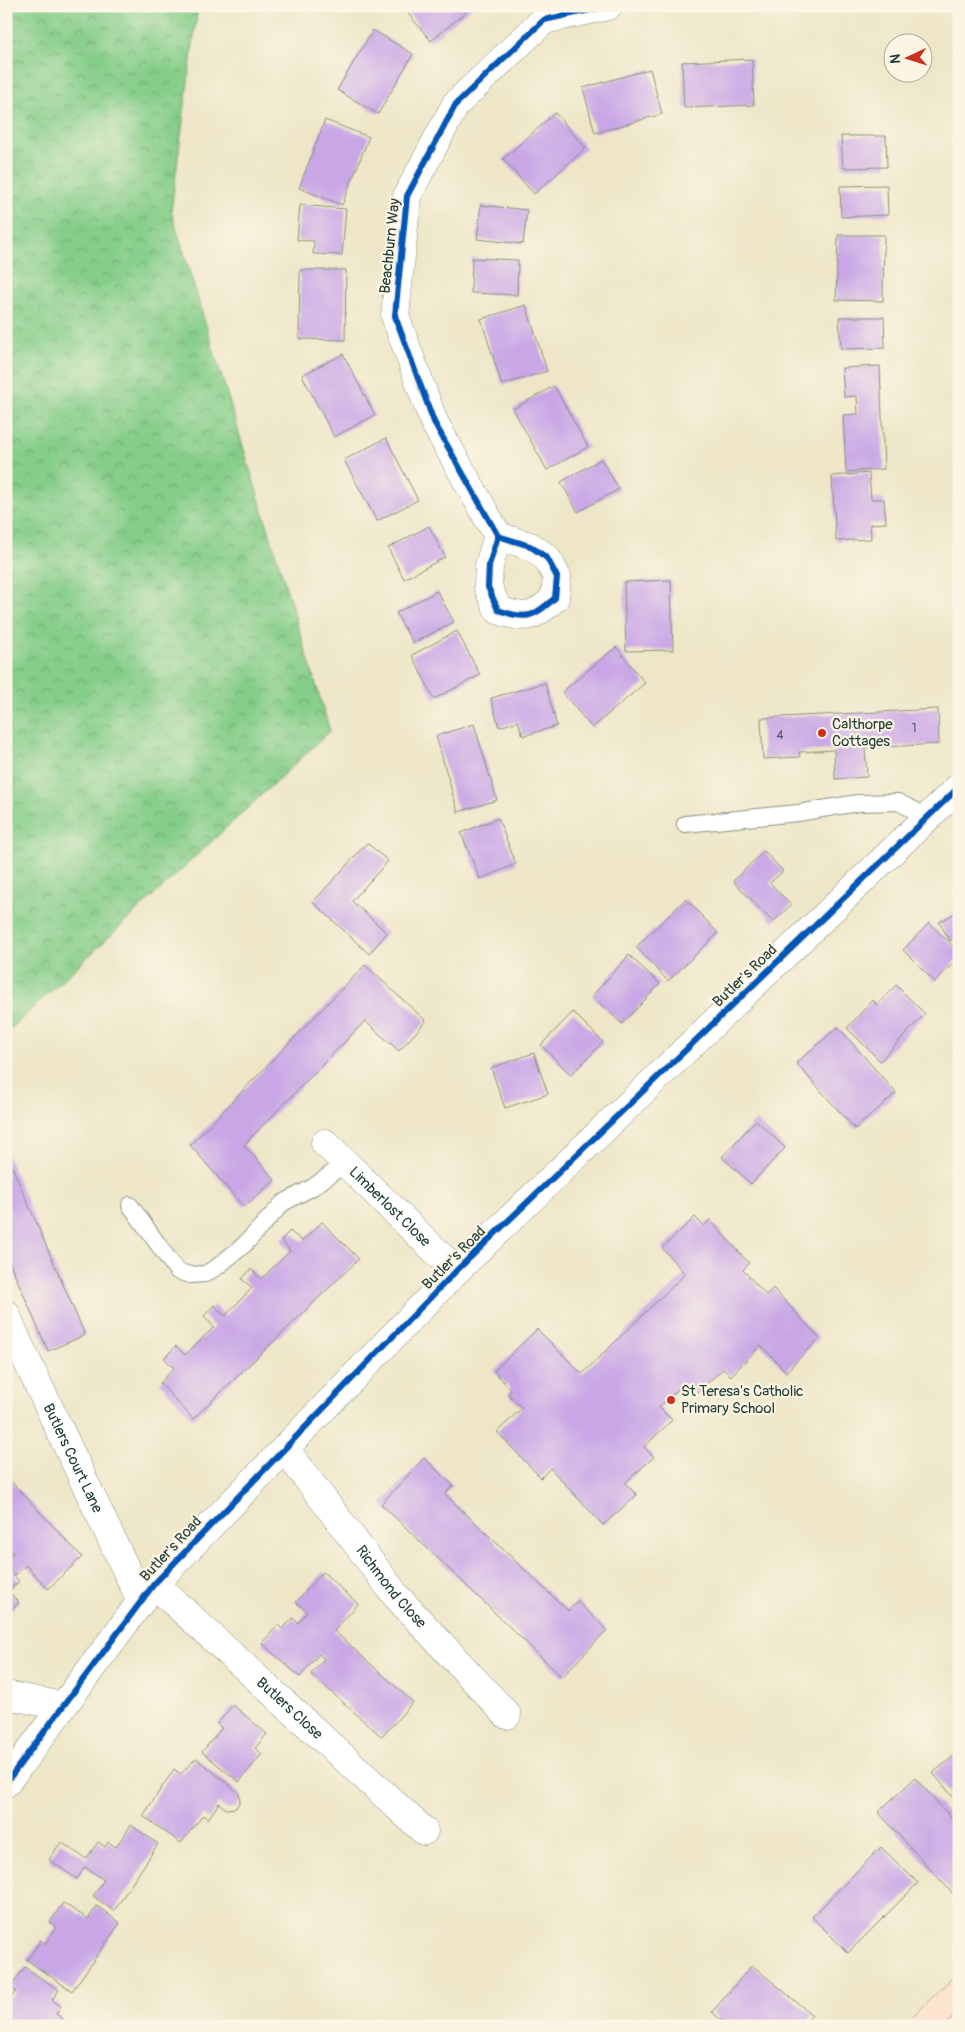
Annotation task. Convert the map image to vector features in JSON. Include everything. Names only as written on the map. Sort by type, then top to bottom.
[{"type":"main road","points":[[924,2026],[959,1991]]},
{"type":"street","name":"Beachburn Way","points":[[498,536],[434,422],[395,316],[407,196],[456,104],[544,20],[608,6]]},
{"type":"street","name":"Butler's Road","points":[[6,1783],[147,1593],[456,1271],[959,787]]},
{"type":"street","name":"Limberlost Close","points":[[325,1143],[456,1271]]},
{"type":"street","name":"Butlers Court Lane","points":[[6,1314],[16,1338],[147,1593]]},
{"type":"street","name":"Richmond Close","points":[[285,1449],[397,1597],[507,1716]]},
{"type":"street","name":"Butlers Close","points":[[147,1593],[424,1831]]},
{"type":"street","points":[[6,1695],[63,1706]]},
{"type":"lane","points":[[685,824],[798,813],[874,802],[898,802],[928,817]]},
{"type":"lane","points":[[130,1204],[177,1271],[190,1275],[205,1274],[244,1246],[283,1203],[313,1187],[346,1163]]},
{"type":"green space","points":[[6,6],[198,6],[171,211],[330,731],[6,1033]]},
{"type":"building","points":[[402,6],[473,6],[431,41]]},
{"type":"building","points":[[373,30],[413,54],[378,114],[337,90]]},
{"type":"building","points":[[752,59],[754,105],[684,108],[682,62]]},
{"type":"building","points":[[650,69],[662,114],[595,133],[583,88]]},
{"type":"building","points":[[555,113],[586,148],[534,194],[503,159]]},
{"type":"building","points":[[325,120],[369,137],[342,205],[299,188]]},
{"type":"building","points":[[841,136],[886,136],[887,167],[843,168]]},
{"type":"building","points":[[887,185],[888,215],[841,217],[840,186]]},
{"type":"building","points":[[300,205],[346,209],[342,255],[313,254],[314,241],[297,240]]},
{"type":"building","points":[[481,205],[527,210],[523,244],[477,239]]},
{"type":"building","points":[[838,235],[884,235],[883,301],[836,300]]},
{"type":"building","points":[[472,258],[518,260],[517,295],[471,293]]},
{"type":"building","points":[[300,270],[346,270],[345,340],[299,339]]},
{"type":"building","points":[[526,305],[547,371],[502,385],[481,319]]},
{"type":"building","points":[[839,317],[884,317],[885,348],[841,349]]},
{"type":"building","points":[[343,354],[375,415],[334,437],[302,375]]},
{"type":"building","points":[[880,366],[884,469],[846,472],[843,415],[858,414],[857,396],[844,397],[842,368]]},
{"type":"building","points":[[554,386],[588,447],[547,470],[513,409]]},
{"type":"building","points":[[386,438],[418,500],[377,521],[344,460]]},
{"type":"building","points":[[601,459],[619,489],[578,512],[561,482]]},
{"type":"building","points":[[869,473],[871,499],[884,499],[886,523],[870,524],[871,539],[836,541],[832,476]]},
{"type":"building","points":[[429,526],[445,557],[404,579],[388,548]]},
{"type":"building","points":[[671,580],[673,650],[626,651],[624,582]]},
{"type":"building","points":[[437,591],[454,622],[413,643],[396,613]]},
{"type":"building","points":[[457,631],[480,675],[434,699],[412,655]]},
{"type":"building","points":[[616,647],[645,683],[592,728],[562,692]]},
{"type":"building","points":[[545,683],[557,726],[523,736],[518,721],[499,727],[491,698]]},
{"type":"building","points":[[938,709],[939,744],[865,748],[867,777],[835,779],[834,750],[799,752],[800,757],[763,759],[761,718]]},
{"type":"building","points":[[474,724],[497,800],[458,812],[436,736]]},
{"type":"building","points":[[498,818],[516,864],[480,879],[461,833]]},
{"type":"building","points":[[367,843],[388,861],[352,901],[387,933],[369,954],[313,902]]},
{"type":"building","points":[[764,851],[783,871],[770,883],[791,905],[773,922],[733,881]]},
{"type":"building","points":[[686,899],[718,933],[668,981],[636,947]]},
{"type":"building","points":[[957,912],[959,915],[959,937],[950,941],[939,922]]},
{"type":"building","points":[[929,923],[959,952],[959,957],[935,982],[903,950]]},
{"type":"building","points":[[629,955],[660,984],[622,1024],[592,996]]},
{"type":"building","points":[[365,965],[426,1021],[399,1051],[365,1021],[244,1145],[275,1180],[244,1207],[190,1145]]},
{"type":"building","points":[[896,985],[925,1014],[880,1061],[847,1028],[873,1000],[877,1005]]},
{"type":"building","points":[[573,1012],[603,1042],[571,1075],[541,1045]]},
{"type":"building","points":[[838,1027],[896,1093],[855,1129],[796,1063]]},
{"type":"building","points":[[534,1053],[548,1094],[505,1108],[491,1068]]},
{"type":"building","points":[[756,1120],[785,1148],[751,1184],[722,1157]]},
{"type":"building","points":[[6,1153],[85,1335],[48,1351],[6,1254]]},
{"type":"building","points":[[695,1217],[704,1226],[710,1220],[749,1263],[743,1270],[766,1295],[773,1288],[819,1338],[786,1372],[761,1345],[731,1376],[723,1369],[694,1395],[684,1384],[659,1407],[672,1420],[644,1447],[654,1457],[625,1483],[637,1495],[603,1525],[550,1468],[541,1478],[497,1432],[522,1408],[508,1394],[511,1390],[494,1371],[537,1329],[582,1374],[685,1274],[662,1248]]},
{"type":"building","points":[[322,1222],[359,1259],[193,1419],[160,1383],[174,1368],[164,1358],[176,1346],[185,1355],[214,1327],[204,1316],[214,1305],[225,1316],[252,1288],[242,1279],[251,1269],[261,1279],[290,1251],[281,1240],[290,1231],[302,1241]]},
{"type":"building","points":[[424,1458],[453,1485],[445,1494],[568,1611],[577,1601],[607,1630],[562,1677],[381,1504]]},
{"type":"building","points":[[6,1476],[82,1557],[48,1589],[26,1565],[14,1576],[19,1581],[8,1591],[19,1602],[7,1614],[6,1559],[13,1552],[6,1545]]},
{"type":"building","points":[[323,1572],[358,1604],[334,1631],[413,1702],[382,1737],[311,1674],[324,1659],[319,1654],[300,1677],[262,1643],[278,1625],[282,1629],[293,1618],[298,1623],[307,1612],[296,1602]]},
{"type":"building","points":[[233,1705],[267,1734],[255,1748],[262,1754],[239,1782],[202,1752],[222,1728],[217,1724]]},
{"type":"building","points":[[959,1752],[959,1804],[933,1773]]},
{"type":"building","points":[[196,1758],[239,1793],[240,1801],[236,1808],[226,1809],[219,1803],[208,1819],[203,1815],[181,1843],[143,1816],[174,1769],[181,1774]]},
{"type":"building","points":[[915,1778],[959,1826],[959,1888],[953,1894],[878,1812]]},
{"type":"building","points":[[131,1825],[158,1844],[114,1911],[93,1896],[104,1880],[85,1867],[77,1879],[49,1860],[61,1842],[86,1859],[98,1842],[105,1847],[108,1842],[116,1847]]},
{"type":"building","points":[[881,1847],[918,1883],[848,1953],[812,1917]]},
{"type":"building","points":[[63,1903],[88,1919],[97,1906],[120,1923],[72,1991],[27,1960],[41,1940],[45,1944],[56,1927],[50,1922]]},
{"type":"building","points":[[752,1965],[812,2015],[803,2026],[728,2026],[712,2012]]},
{"type":"building","points":[[25,1967],[59,1990],[52,2000],[61,2006],[56,2014],[63,2019],[58,2026],[6,2026],[6,1995],[11,1998],[16,1991],[10,1987]]},
{"type":"cycle path","points":[[498,536],[489,565],[488,587],[498,610],[523,616],[535,613],[555,598],[557,577],[547,558],[530,546],[498,536],[434,422],[395,316],[407,196],[456,104],[544,20],[608,6]]},
{"type":"cycle path","points":[[6,1783],[154,1584],[456,1271],[959,787]]},
{"type":"place","name":"Calthorpe Cottages","points":[[822,733]]},
{"type":"place","name":"St Teresa's Catholic Primary School","points":[[671,1400]]}]
